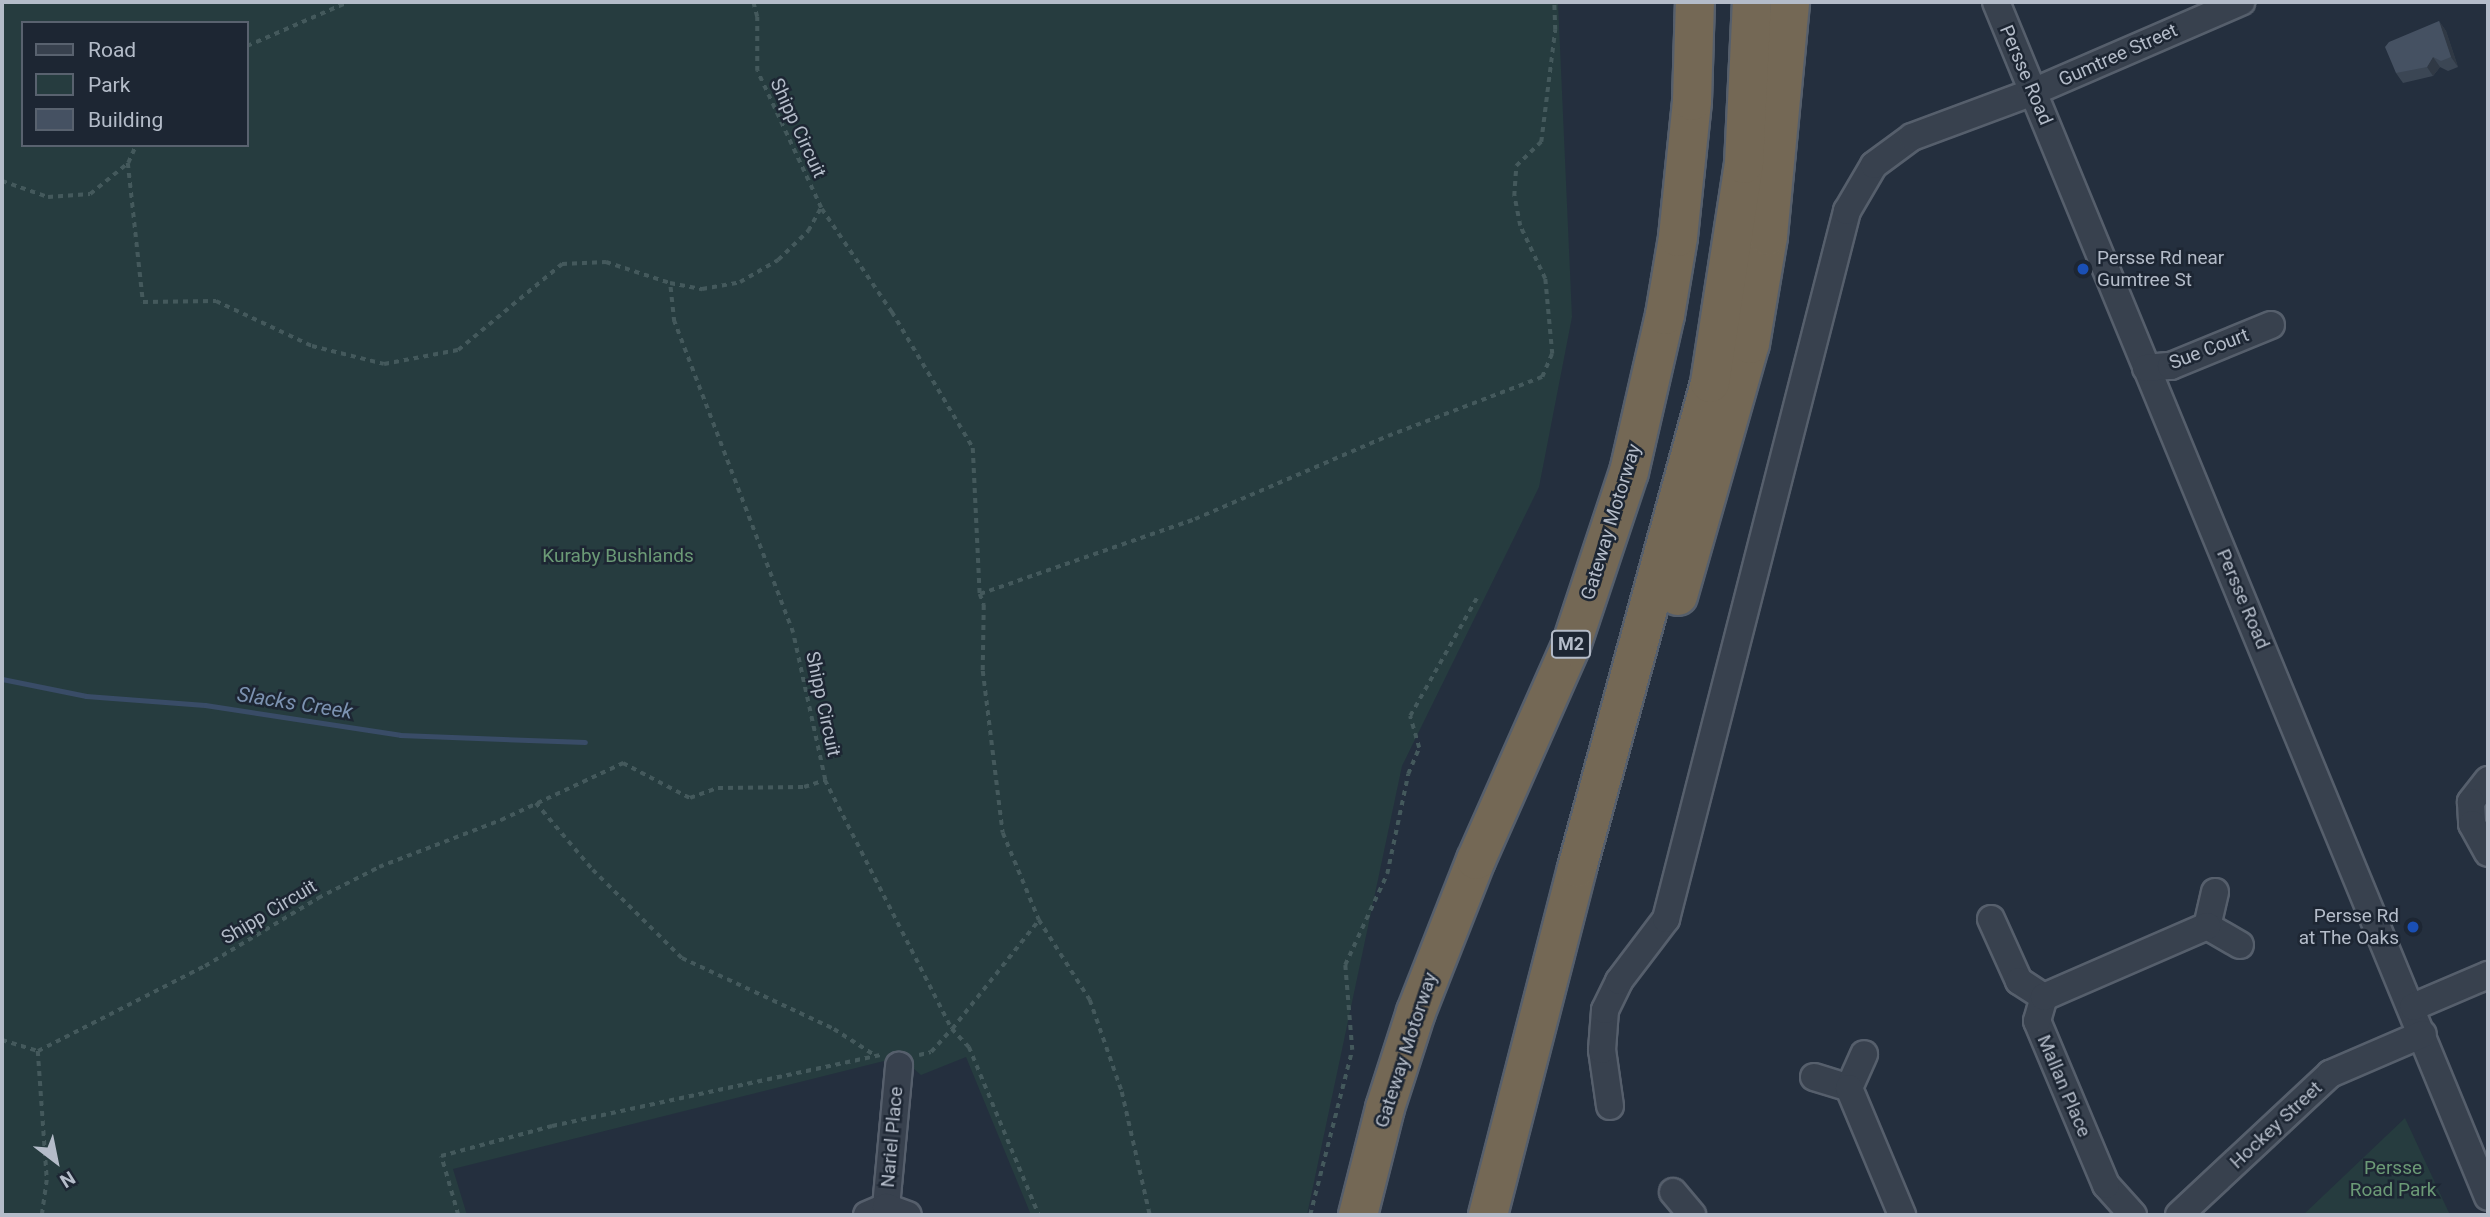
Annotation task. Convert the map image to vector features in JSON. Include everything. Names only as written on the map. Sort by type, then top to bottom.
[{"type":"highway","name":"Gateway Motorway","points":[[1358,1215],[1385,1108],[1424,990],[1571,646],[1629,472],[1678,237],[1692,101],[1695,2]]},
{"type":"highway","points":[[1488,1215],[1566,923],[1577,868],[1710,383],[1741,188],[1752,2]]},
{"type":"highway","points":[[1566,923],[1596,862],[1738,394],[1768,236],[1790,2]]},
{"type":"street","name":"Persse Road","points":[[1996,2],[2413,1007],[2488,1197]]},
{"type":"street","name":"Gumtree Street","points":[[1610,1106],[1602,1050],[1605,1010],[1619,981],[1666,919],[1847,211],[1874,165],[1912,138],[2033,92],[2241,2]]},
{"type":"street","name":"Sue Court","points":[[2146,368],[2171,366],[2271,325]]},
{"type":"street","points":[[2488,780],[2471,802],[2472,824],[2488,853]]},
{"type":"street","points":[[2207,926],[2215,892]]},
{"type":"street","points":[[1992,919],[2020,981],[2044,997],[2207,926]]},
{"type":"street","points":[[2207,926],[2240,945]]},
{"type":"street","points":[[2413,1007],[2488,975]]},
{"type":"street","name":"Mallan Place","points":[[2044,997],[2037,1021],[2106,1185],[2133,1215]]},
{"type":"street","name":"Hockey Street","points":[[2179,1215],[2330,1074],[2423,1034]]},
{"type":"street","points":[[1864,1054],[1849,1088],[1902,1215]]},
{"type":"street","name":"Nariel Place","points":[[887,1213],[888,1061]]},
{"type":"street","points":[[1814,1077],[1849,1088]]},
{"type":"street","points":[[1673,1192],[1692,1215]]},
{"type":"path","points":[[248,46],[348,2]]},
{"type":"path","name":"Shipp Circuit","points":[[753,2],[757,17],[757,72],[821,208],[892,312],[973,448],[980,594],[984,605],[983,671],[1003,834],[1039,920],[1090,1000],[1122,1092],[1150,1215]]},
{"type":"path","points":[[980,594],[1195,519],[1388,436],[1542,377],[1552,354],[1545,279],[1520,226],[1514,196],[1516,166],[1541,142],[1555,30],[1554,2]]},
{"type":"path","points":[[2,181],[48,197],[90,194],[128,163],[135,147]]},
{"type":"path","points":[[128,163],[143,302],[216,301],[312,346],[384,364],[458,350],[562,264],[606,262],[670,283],[702,289],[740,282],[778,260],[808,231],[821,208]]},
{"type":"path","name":"Shipp Circuit","points":[[38,1051],[205,966],[330,892],[623,763],[690,798],[718,788],[804,787],[825,780],[793,633],[674,322],[670,283]]},
{"type":"path","points":[[1310,1215],[1352,1050],[1345,965],[1387,874],[1408,774],[1419,748],[1410,716],[1479,596]]},
{"type":"path","points":[[825,780],[951,1029],[969,1047],[1039,1215]]},
{"type":"path","points":[[536,803],[593,870],[682,958],[834,1028],[888,1061]]},
{"type":"path","points":[[458,1215],[441,1156],[565,1123],[931,1052],[1039,920]]},
{"type":"path","points":[[2,1040],[38,1051],[47,1180],[42,1215]]},
{"type":"green space","name":"Kuraby Bushlands","points":[[2,2],[1558,2],[1572,317],[1539,487],[1402,766],[1307,1215],[1031,1215],[966,1057],[921,1075],[900,1057],[453,1169],[467,1215],[2,1215]]},
{"type":"green space","name":"Persse Road Park","points":[[2405,1118],[2450,1215],[2303,1215]]},
{"type":"building","points":[[2439,21],[2451,57],[2441,61],[2433,57],[2427,67],[2396,73],[2385,47],[2389,42]]},
{"type":"waterway","name":"Slacks Creek","points":[[2,679],[86,696],[205,705],[400,735],[585,742]]},
{"type":"place","name":"Persse Rd near Gumtree St","points":[[2083,269]]},
{"type":"place","name":"Persse Rd at The Oaks","points":[[2413,927]]}]
